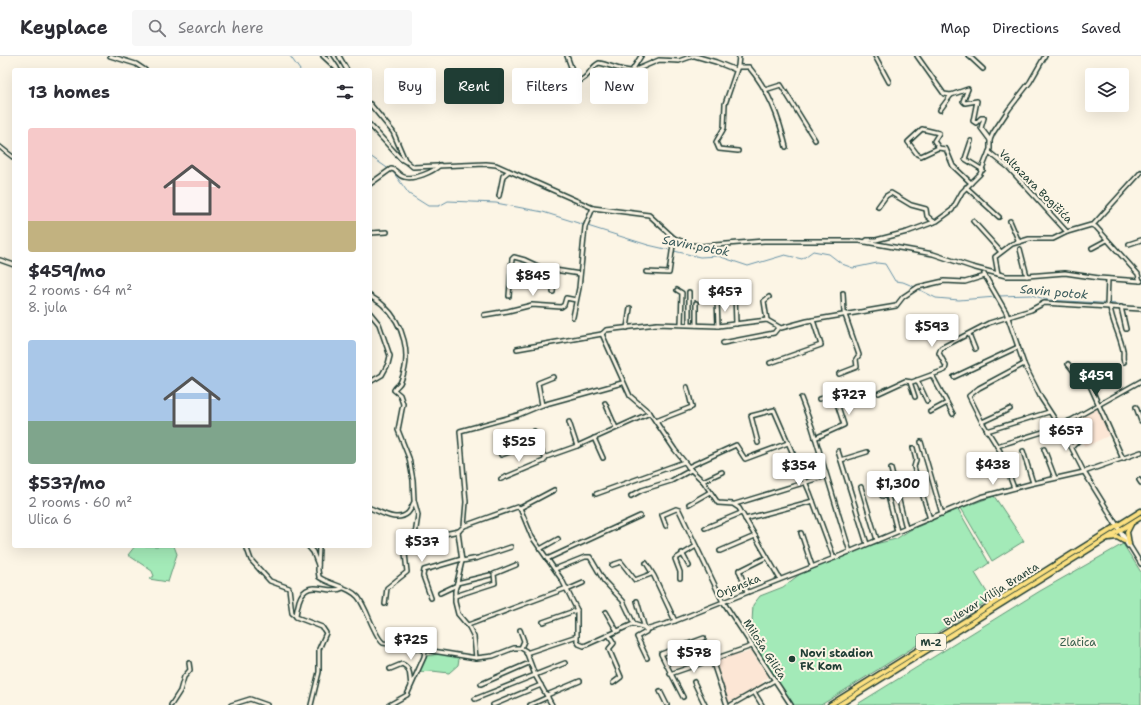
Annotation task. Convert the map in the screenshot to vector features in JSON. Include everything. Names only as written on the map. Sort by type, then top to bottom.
[{"type":"main road","name":"Bulevar Vilija Branta","points":[[839,705],[1105,539],[1141,511]]},
{"type":"main road","name":"Bulevar Vilija Branta","points":[[830,705],[1118,528],[1141,517]]},
{"type":"main road","points":[[1129,544],[1127,532],[1133,522]]},
{"type":"main road","points":[[1105,539],[1116,537],[1124,541]]},
{"type":"street","points":[[110,56],[136,64],[143,68]]},
{"type":"street","points":[[323,56],[336,68]]},
{"type":"street","points":[[329,56],[337,68]]},
{"type":"street","points":[[339,56],[346,68]]},
{"type":"street","points":[[567,56],[575,78],[578,81],[584,79],[590,71]]},
{"type":"street","points":[[632,68],[641,56]]},
{"type":"street","points":[[644,68],[659,60],[679,61],[694,56],[737,69],[750,67],[774,104],[786,147]]},
{"type":"street","points":[[738,151],[718,148],[716,142],[724,128],[725,104],[737,69],[739,56]]},
{"type":"street","points":[[875,56],[889,82]]},
{"type":"street","points":[[917,56],[942,93],[951,95],[968,89],[963,101],[965,103],[978,101],[973,121],[975,123],[981,118],[984,118],[981,128],[990,140]]},
{"type":"street","points":[[969,56],[983,69]]},
{"type":"street","points":[[865,242],[867,240],[876,240],[934,222],[952,210],[962,192],[976,180],[983,170],[989,152],[990,140],[1009,109],[1028,85],[1046,56]]},
{"type":"street","points":[[592,68],[599,63],[616,68]]},
{"type":"street","points":[[765,90],[781,85],[815,140]]},
{"type":"street","points":[[940,110],[951,95]]},
{"type":"street","points":[[372,106],[393,132],[406,162]]},
{"type":"street","points":[[372,127],[401,159],[415,168],[440,165],[491,164],[592,208],[649,215],[674,238],[684,243],[698,246],[764,241],[865,242],[933,254],[984,271],[998,274],[1027,276],[1060,272],[1108,279],[1141,281],[1138,274],[1093,225],[1141,172]]},
{"type":"street","points":[[939,148],[934,141],[939,133],[935,131],[922,130],[908,142],[920,156],[939,148],[948,150],[953,166],[972,183]]},
{"type":"street","points":[[971,141],[965,159],[983,170]]},
{"type":"street","points":[[0,147],[12,156]]},
{"type":"street","name":"Valtazara Bogišića","points":[[989,152],[1006,165],[1029,188],[1068,232],[1093,225]]},
{"type":"street","points":[[372,183],[390,170],[395,170],[402,176],[408,178],[422,174],[440,165]]},
{"type":"street","points":[[499,196],[503,176],[509,171]]},
{"type":"street","points":[[966,188],[999,217]]},
{"type":"street","points":[[878,207],[886,196],[891,193],[911,205],[926,209],[927,216],[934,222]]},
{"type":"street","points":[[573,316],[580,274],[585,227],[592,208]]},
{"type":"street","points":[[973,221],[1001,252]]},
{"type":"street","points":[[1010,221],[1019,242]]},
{"type":"street","points":[[372,234],[387,232]]},
{"type":"street","points":[[998,274],[995,257],[1010,245],[1029,239],[1054,239],[1068,232]]},
{"type":"street","points":[[646,272],[669,272],[674,238]]},
{"type":"street","points":[[1092,248],[1107,240]]},
{"type":"street","points":[[1129,244],[1141,240]]},
{"type":"street","points":[[1020,249],[1027,276]]},
{"type":"street","points":[[509,296],[512,258],[522,259],[542,268],[580,274]]},
{"type":"street","points":[[0,260],[12,264]]},
{"type":"street","points":[[553,292],[555,269]]},
{"type":"street","points":[[984,271],[985,276],[1008,317],[1024,364],[1049,412],[1072,447],[1084,472],[1141,564]]},
{"type":"street","points":[[723,343],[774,333],[778,328],[813,320],[896,306],[903,297],[917,288],[944,281],[965,282],[985,276]]},
{"type":"street","points":[[1108,279],[1108,305],[1116,334],[1123,351],[1122,357],[1124,362]]},
{"type":"street","points":[[677,290],[681,292],[681,324]]},
{"type":"street","points":[[689,292],[689,324]]},
{"type":"street","points":[[839,374],[858,367],[856,358],[859,355],[845,314],[843,293]]},
{"type":"street","points":[[735,294],[736,324]]},
{"type":"street","points":[[372,297],[383,305],[389,312],[401,332],[407,350],[407,359],[401,381],[394,390],[400,395],[404,404],[398,430],[412,470],[414,502],[418,515],[415,536],[405,553],[407,572],[387,588],[385,604]]},
{"type":"street","points":[[484,315],[508,312],[532,305],[562,307],[567,297],[576,300]]},
{"type":"street","points":[[767,320],[764,301],[769,297]]},
{"type":"street","points":[[717,300],[718,326]]},
{"type":"street","points":[[879,393],[905,381],[910,382],[932,375],[947,367],[939,353],[940,349],[986,325],[1031,310],[1046,302],[1108,305],[1141,310]]},
{"type":"street","points":[[696,303],[696,325]]},
{"type":"street","points":[[1121,307],[1126,329]]},
{"type":"street","points":[[627,328],[630,308]]},
{"type":"street","points":[[372,315],[379,324],[390,356],[388,364],[382,375],[372,381]]},
{"type":"street","points":[[517,349],[602,334],[604,330],[657,324],[718,326],[767,320],[778,328]]},
{"type":"street","points":[[770,363],[821,345],[813,320]]},
{"type":"street","points":[[602,334],[622,383],[631,398],[650,413],[661,431],[684,462],[703,481],[720,504],[735,504],[826,476]]},
{"type":"street","points":[[968,334],[975,349]]},
{"type":"street","points":[[954,377],[1018,347]]},
{"type":"street","points":[[1014,488],[997,446],[982,422],[969,395],[1024,364]]},
{"type":"street","points":[[1068,364],[1077,375],[1084,372],[1123,459]]},
{"type":"street","points":[[932,375],[953,414]]},
{"type":"street","points":[[542,405],[538,383],[552,377]]},
{"type":"street","points":[[917,380],[927,401]]},
{"type":"street","points":[[997,446],[1059,427],[1141,381]]},
{"type":"street","points":[[910,382],[916,397]]},
{"type":"street","points":[[464,526],[466,493],[460,431],[518,415],[542,405],[622,383]]},
{"type":"street","points":[[656,421],[692,407],[687,387]]},
{"type":"street","points":[[815,438],[844,425],[835,397],[833,396],[819,399]]},
{"type":"street","points":[[801,398],[815,438],[850,552]]},
{"type":"street","points":[[605,403],[616,428]]},
{"type":"street","points":[[930,412],[947,403]]},
{"type":"street","points":[[1136,407],[1141,421]]},
{"type":"street","points":[[758,443],[751,416],[772,409],[776,411],[813,501],[834,558]]},
{"type":"street","points":[[982,422],[1010,409]]},
{"type":"street","points":[[988,431],[1049,412]]},
{"type":"street","points":[[501,479],[544,461],[546,457],[577,446],[650,413]]},
{"type":"street","points":[[1069,421],[1079,440],[1072,447]]},
{"type":"street","points":[[569,422],[577,446]]},
{"type":"street","points":[[534,431],[543,455],[546,457]]},
{"type":"street","points":[[594,438],[603,458]]},
{"type":"street","points":[[501,455],[538,442]]},
{"type":"street","points":[[688,466],[736,445],[745,459],[788,442]]},
{"type":"street","points":[[921,442],[942,514]]},
{"type":"street","points":[[913,448],[916,460],[914,467],[930,519]]},
{"type":"street","points":[[1044,449],[1054,478]]},
{"type":"street","points":[[838,451],[867,544]]},
{"type":"street","points":[[1023,451],[1034,483]]},
{"type":"street","points":[[841,460],[867,452]]},
{"type":"street","name":"Orjenska","points":[[646,629],[675,621],[724,602],[850,552],[974,500],[1014,488],[1084,472],[1141,452]]},
{"type":"street","points":[[596,494],[684,462]]},
{"type":"street","points":[[890,469],[906,528]]},
{"type":"street","points":[[631,496],[642,490],[671,481],[691,470]]},
{"type":"street","points":[[703,481],[722,472]]},
{"type":"street","points":[[879,486],[882,496],[888,496],[897,531]]},
{"type":"street","points":[[861,487],[878,540]]},
{"type":"street","points":[[415,536],[425,538],[458,531],[464,526],[517,507],[520,508],[554,490]]},
{"type":"street","points":[[688,504],[710,492]]},
{"type":"street","points":[[745,519],[813,501]]},
{"type":"street","points":[[372,509],[388,515],[399,517],[408,513],[414,502]]},
{"type":"street","points":[[735,504],[756,536],[780,579]]},
{"type":"street","points":[[520,508],[531,535],[555,569],[577,610],[578,643],[584,646],[634,624]]},
{"type":"street","name":"Miloša Gilića","points":[[666,526],[662,515],[676,509],[679,510],[724,602],[791,705]]},
{"type":"street","points":[[705,528],[741,513]]},
{"type":"street","points":[[547,559],[640,516]]},
{"type":"street","points":[[1118,528],[1124,541],[1132,550]]},
{"type":"street","points":[[458,531],[462,560],[455,596],[457,610],[468,625],[475,641],[476,658]]},
{"type":"street","points":[[801,533],[812,566]]},
{"type":"street","points":[[720,551],[756,536]]},
{"type":"street","points":[[540,548],[558,540]]},
{"type":"street","points":[[680,578],[680,572],[675,560],[682,553],[696,546]]},
{"type":"street","points":[[431,598],[423,576],[424,570],[462,560],[478,558],[511,547]]},
{"type":"street","points":[[247,548],[250,560],[270,581],[289,588],[292,612],[299,619],[322,627],[326,633],[319,649],[319,672],[311,705]]},
{"type":"street","points":[[310,548],[313,552],[318,565]]},
{"type":"street","points":[[319,548],[318,573],[321,578],[343,588],[359,599],[381,642],[388,645],[476,658],[492,656],[514,648],[521,648],[526,653],[529,663],[552,705]]},
{"type":"street","points":[[682,553],[689,566]]},
{"type":"street","points":[[555,569],[585,557],[590,558],[604,581],[623,601],[634,624],[646,629]]},
{"type":"street","points":[[747,592],[739,570],[767,557]]},
{"type":"street","points":[[612,566],[621,562],[635,580],[652,574]]},
{"type":"street","points":[[646,563],[675,621]]},
{"type":"street","points":[[455,596],[495,583],[494,574],[516,565]]},
{"type":"street","points":[[440,593],[457,584],[490,575]]},
{"type":"street","points":[[468,625],[583,584]]},
{"type":"street","points":[[296,616],[299,601],[304,591],[318,588],[339,590],[343,588]]},
{"type":"street","points":[[636,601],[646,629]]},
{"type":"street","points":[[543,622],[577,610]]},
{"type":"street","points":[[606,612],[617,631]]},
{"type":"street","points":[[646,629],[646,632],[637,637],[647,658]]},
{"type":"street","points":[[520,630],[524,640],[521,648]]},
{"type":"street","points":[[609,635],[614,644],[609,649],[620,677],[614,683]]},
{"type":"street","points":[[526,653],[577,636]]},
{"type":"street","points":[[683,697],[670,674],[662,653],[704,638]]},
{"type":"street","points":[[670,674],[752,646]]},
{"type":"street","points":[[389,705],[406,696],[412,686],[425,651]]},
{"type":"street","points":[[424,657],[435,652]]},
{"type":"street","points":[[712,660],[726,705]]},
{"type":"street","points":[[171,705],[180,691],[184,677],[190,670],[189,663]]},
{"type":"street","points":[[481,684],[529,663]]},
{"type":"street","points":[[475,699],[565,663]]},
{"type":"street","points":[[390,669],[402,664],[404,665],[410,671],[412,686]]},
{"type":"street","points":[[731,705],[775,680]]},
{"type":"street","points":[[530,705],[580,681]]},
{"type":"street","points":[[694,682],[705,705]]},
{"type":"street","points":[[493,705],[541,685]]},
{"type":"street","points":[[660,691],[667,705]]},
{"type":"street","points":[[754,692],[762,705]]},
{"type":"street","points":[[231,705],[252,699],[267,705]]},
{"type":"shaded area","points":[[1099,406],[1107,423],[1105,425],[1110,435],[1085,447],[1072,420]]},
{"type":"shaded area","points":[[751,649],[760,665],[763,665],[770,676],[762,681],[763,684],[728,703],[715,662],[738,653],[746,653]]},
{"type":"green space","points":[[994,496],[1024,541],[992,561],[961,508]]},
{"type":"green space","points":[[958,509],[989,563],[975,573],[991,599],[821,705],[793,705],[743,628],[752,622],[753,605],[760,596],[783,587],[800,574],[871,545],[896,539],[910,530]]},
{"type":"green space","name":"Zlatica","points":[[1123,544],[1141,572],[1141,705],[856,705],[1040,591]]},
{"type":"green space","points":[[133,548],[175,548],[177,554],[168,582],[149,579],[154,576],[152,571],[128,555]]},
{"type":"green space","points":[[437,654],[456,656],[459,659],[458,665],[449,673],[432,671],[419,672],[427,656]]},
{"type":"waterway","name":"Savin potok","points":[[290,56],[299,68]]},
{"type":"waterway","name":"Savin potok","points":[[372,157],[393,172],[409,194],[428,206],[439,206],[448,201],[496,203],[543,212],[648,245],[700,257],[718,256],[748,266],[785,255],[802,259],[813,251],[829,254],[842,264],[853,268],[877,263],[885,264],[895,281],[903,282],[915,287]]},
{"type":"waterway","name":"Savin potok","points":[[918,289],[936,298],[959,300],[996,297]]},
{"type":"waterway","name":"Savin potok","points":[[999,296],[1031,295],[1048,300],[1118,304],[1131,307]]},
{"type":"waterway","name":"Savin potok","points":[[1136,307],[1141,307]]},
{"type":"place","name":"Novi stadion FK Kom","points":[[792,659]]}]
